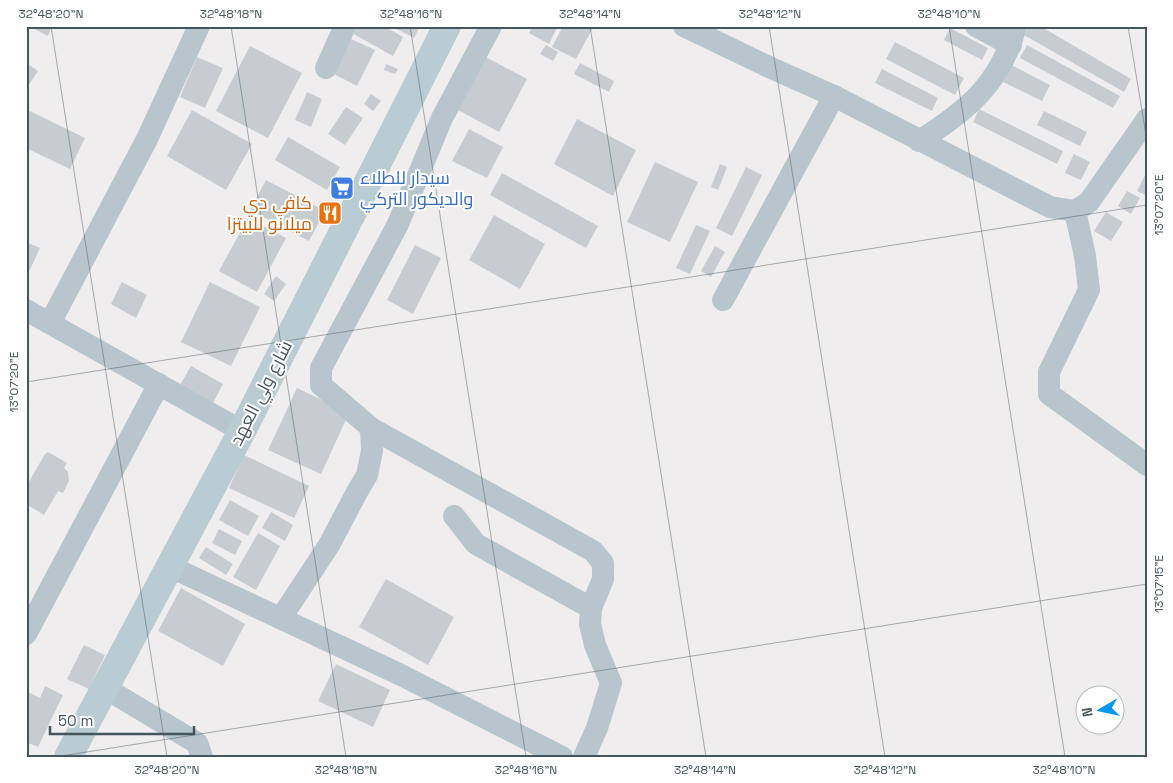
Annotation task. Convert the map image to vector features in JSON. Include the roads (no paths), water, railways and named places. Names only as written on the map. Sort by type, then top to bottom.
[{"type":"main road","name":"شارع ولي العهد","points":[[68,757],[242,431],[447,26]]},
{"type":"street","points":[[50,323],[147,140],[199,26]]},
{"type":"street","points":[[326,68],[345,26]]},
{"type":"street","points":[[491,26],[442,118],[398,224],[321,368],[321,384],[371,428],[594,551],[603,563],[603,580],[591,608],[590,624],[595,645],[611,683],[597,728],[584,757]]},
{"type":"street","points":[[684,26],[834,96],[1050,207],[1075,211],[1090,202],[1147,120]]},
{"type":"street","points":[[919,141],[952,120],[981,93],[1000,68],[1013,36],[976,26]]},
{"type":"street","points":[[723,300],[834,96]]},
{"type":"street","points":[[1075,211],[1085,256],[1089,290],[1050,372],[1049,394],[1147,465]]},
{"type":"street","points":[[26,310],[242,431]]},
{"type":"street","points":[[26,634],[159,384]]},
{"type":"street","points":[[281,618],[329,545],[368,475],[372,451],[371,428]]},
{"type":"street","points":[[454,516],[476,544],[591,608]]},
{"type":"street","points":[[171,567],[399,674],[562,757]]},
{"type":"street","points":[[105,688],[197,743],[202,757]]},
{"type":"place","name":"سيدار للطلاء والديكور التركي","points":[[342,188]]},
{"type":"place","name":"كافي دي ميلانو للبيتزا","points":[[330,213]]}]
